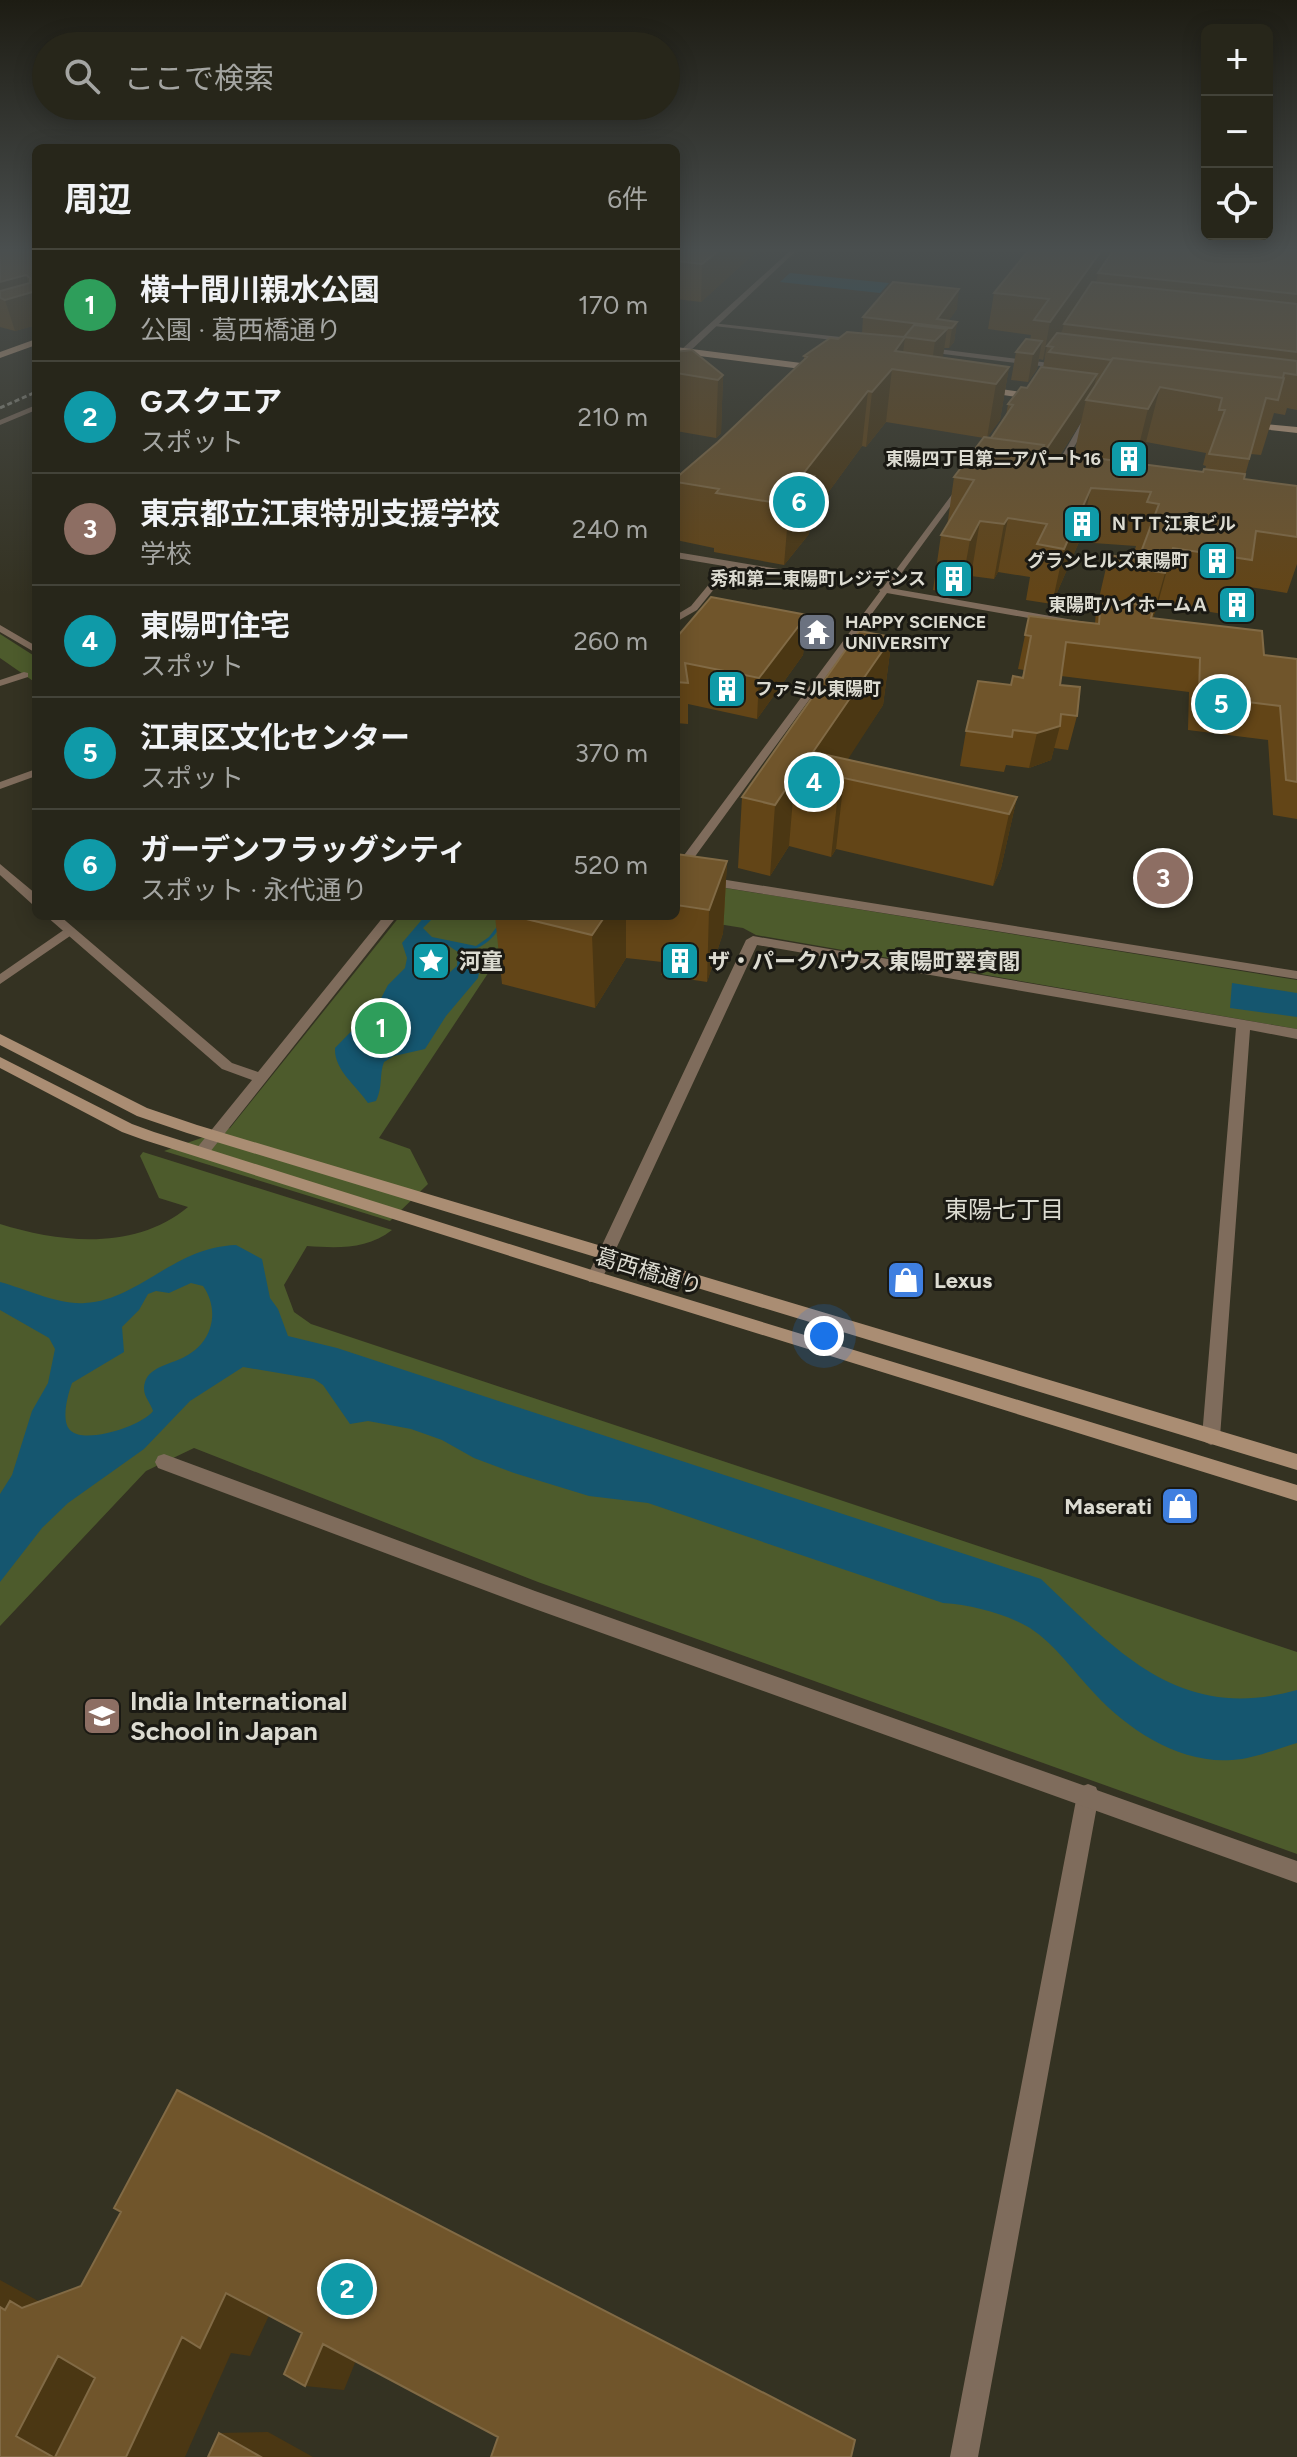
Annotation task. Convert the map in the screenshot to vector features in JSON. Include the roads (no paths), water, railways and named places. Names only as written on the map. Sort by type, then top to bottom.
[{"type":"main road","points":[[817,366],[836,368]]},
{"type":"main road","points":[[963,381],[1057,400]]},
{"type":"main road","points":[[975,389],[1029,393],[1048,391]]},
{"type":"main road","points":[[1297,423],[1241,420],[1297,430]]},
{"type":"main road","name":"葛西橋通り","points":[[0,1039],[142,1112],[215,1136],[1297,1462]]},
{"type":"main road","name":"葛西橋通り","points":[[0,1062],[127,1128],[201,1153],[1297,1493]]},
{"type":"street","points":[[1040,376],[1047,366]]},
{"type":"street","points":[[1063,366],[1071,368]]},
{"type":"street","points":[[799,378],[836,368]]},
{"type":"street","points":[[1050,480],[1097,405]]},
{"type":"street","points":[[0,423],[32,409]]},
{"type":"street","points":[[680,870],[971,472]]},
{"type":"street","points":[[963,483],[978,485]]},
{"type":"street","points":[[680,556],[790,574]]},
{"type":"street","points":[[680,617],[694,608],[730,564]]},
{"type":"street","points":[[884,590],[1114,630]]},
{"type":"street","points":[[0,628],[32,648]]},
{"type":"street","points":[[0,683],[24,675]]},
{"type":"street","points":[[0,786],[32,774]]},
{"type":"street","points":[[0,868],[32,897]]},
{"type":"street","points":[[680,876],[1297,975]]},
{"type":"street","points":[[56,920],[227,1066],[261,1078]]},
{"type":"street","points":[[201,1153],[388,920]]},
{"type":"street","points":[[0,980],[68,931]]},
{"type":"street","points":[[595,1277],[753,940],[1297,1034]]},
{"type":"street","points":[[1211,1437],[1243,1025]]},
{"type":"street","points":[[164,1462],[535,1600],[1297,1872]]},
{"type":"street","points":[[964,2457],[1088,1795]]},
{"type":"water","points":[[422,920],[431,920],[423,928],[432,937],[476,946],[489,937],[503,920],[493,936],[475,949],[480,967],[478,978],[446,1016],[425,1049],[394,1056],[384,1062],[378,1096],[376,1101],[368,1103],[342,1070],[335,1048],[378,1004],[388,985],[405,968],[407,958],[402,943]],"holes":[[[449,946],[458,952],[457,966],[442,979],[429,975],[427,951]]]},
{"type":"water","points":[[1232,983],[1297,993],[1297,1017],[1230,1008]]},
{"type":"water","points":[[236,1245],[262,1259],[270,1298],[278,1309],[288,1336],[337,1348],[1041,1579],[1125,1655],[1154,1675],[1185,1689],[1219,1697],[1256,1698],[1297,1690],[1297,1743],[1257,1756],[1232,1760],[1213,1760],[1174,1750],[1123,1720],[1048,1642],[1010,1618],[943,1603],[648,1503],[589,1496],[514,1473],[411,1429],[368,1421],[350,1424],[323,1385],[314,1379],[243,1367],[190,1401],[144,1449],[68,1503],[42,1528],[0,1582],[0,1494],[12,1475],[32,1411],[48,1383],[55,1349],[49,1338],[0,1310],[0,1282],[75,1303],[104,1300],[123,1293],[194,1254]],"holes":[[[191,1283],[203,1286],[211,1305],[208,1334],[195,1350],[157,1369],[148,1377],[144,1391],[153,1411],[138,1422],[114,1432],[89,1435],[71,1431],[65,1415],[72,1383],[124,1352],[122,1327],[139,1310],[148,1294],[156,1291],[169,1293]]]},
{"type":"railway","points":[[0,408],[32,394]]},
{"type":"place","name":"東陽四丁目第二アパート16","points":[[1129,459]]},
{"type":"place","name":"ガーデンフラッグシティ","points":[[799,502]]},
{"type":"place","name":"ＮＴＴ江東ビル","points":[[1082,524]]},
{"type":"place","name":"グランヒルズ東陽町","points":[[1217,561]]},
{"type":"place","name":"秀和第二東陽町レジデンス","points":[[954,579]]},
{"type":"place","name":"東陽町ハイホームＡ","points":[[1237,605]]},
{"type":"place","name":"HAPPY SCIENCE UNIVERSITY","points":[[817,632]]},
{"type":"place","name":"ファミル東陽町","points":[[727,689]]},
{"type":"place","name":"江東区文化センター","points":[[1221,704]]},
{"type":"place","name":"東陽町住宅","points":[[814,782]]},
{"type":"place","name":"東京都立江東特別支援学校","points":[[1163,878]]},
{"type":"place","name":"河童","points":[[431,961]]},
{"type":"place","name":"ザ・パークハウス 東陽町翠賓閣","points":[[680,961]]},
{"type":"place","name":"横十間川親水公園","points":[[381,1028]]},
{"type":"place","name":"Lexus","points":[[906,1280]]},
{"type":"place","name":"Maserati","points":[[1180,1506]]},
{"type":"place","name":"India International School in Japan","points":[[102,1716]]},
{"type":"place","name":"Gスクエア","points":[[347,2289]]},
{"type":"district","name":"東陽七丁目","points":[[1004,1210]]}]
